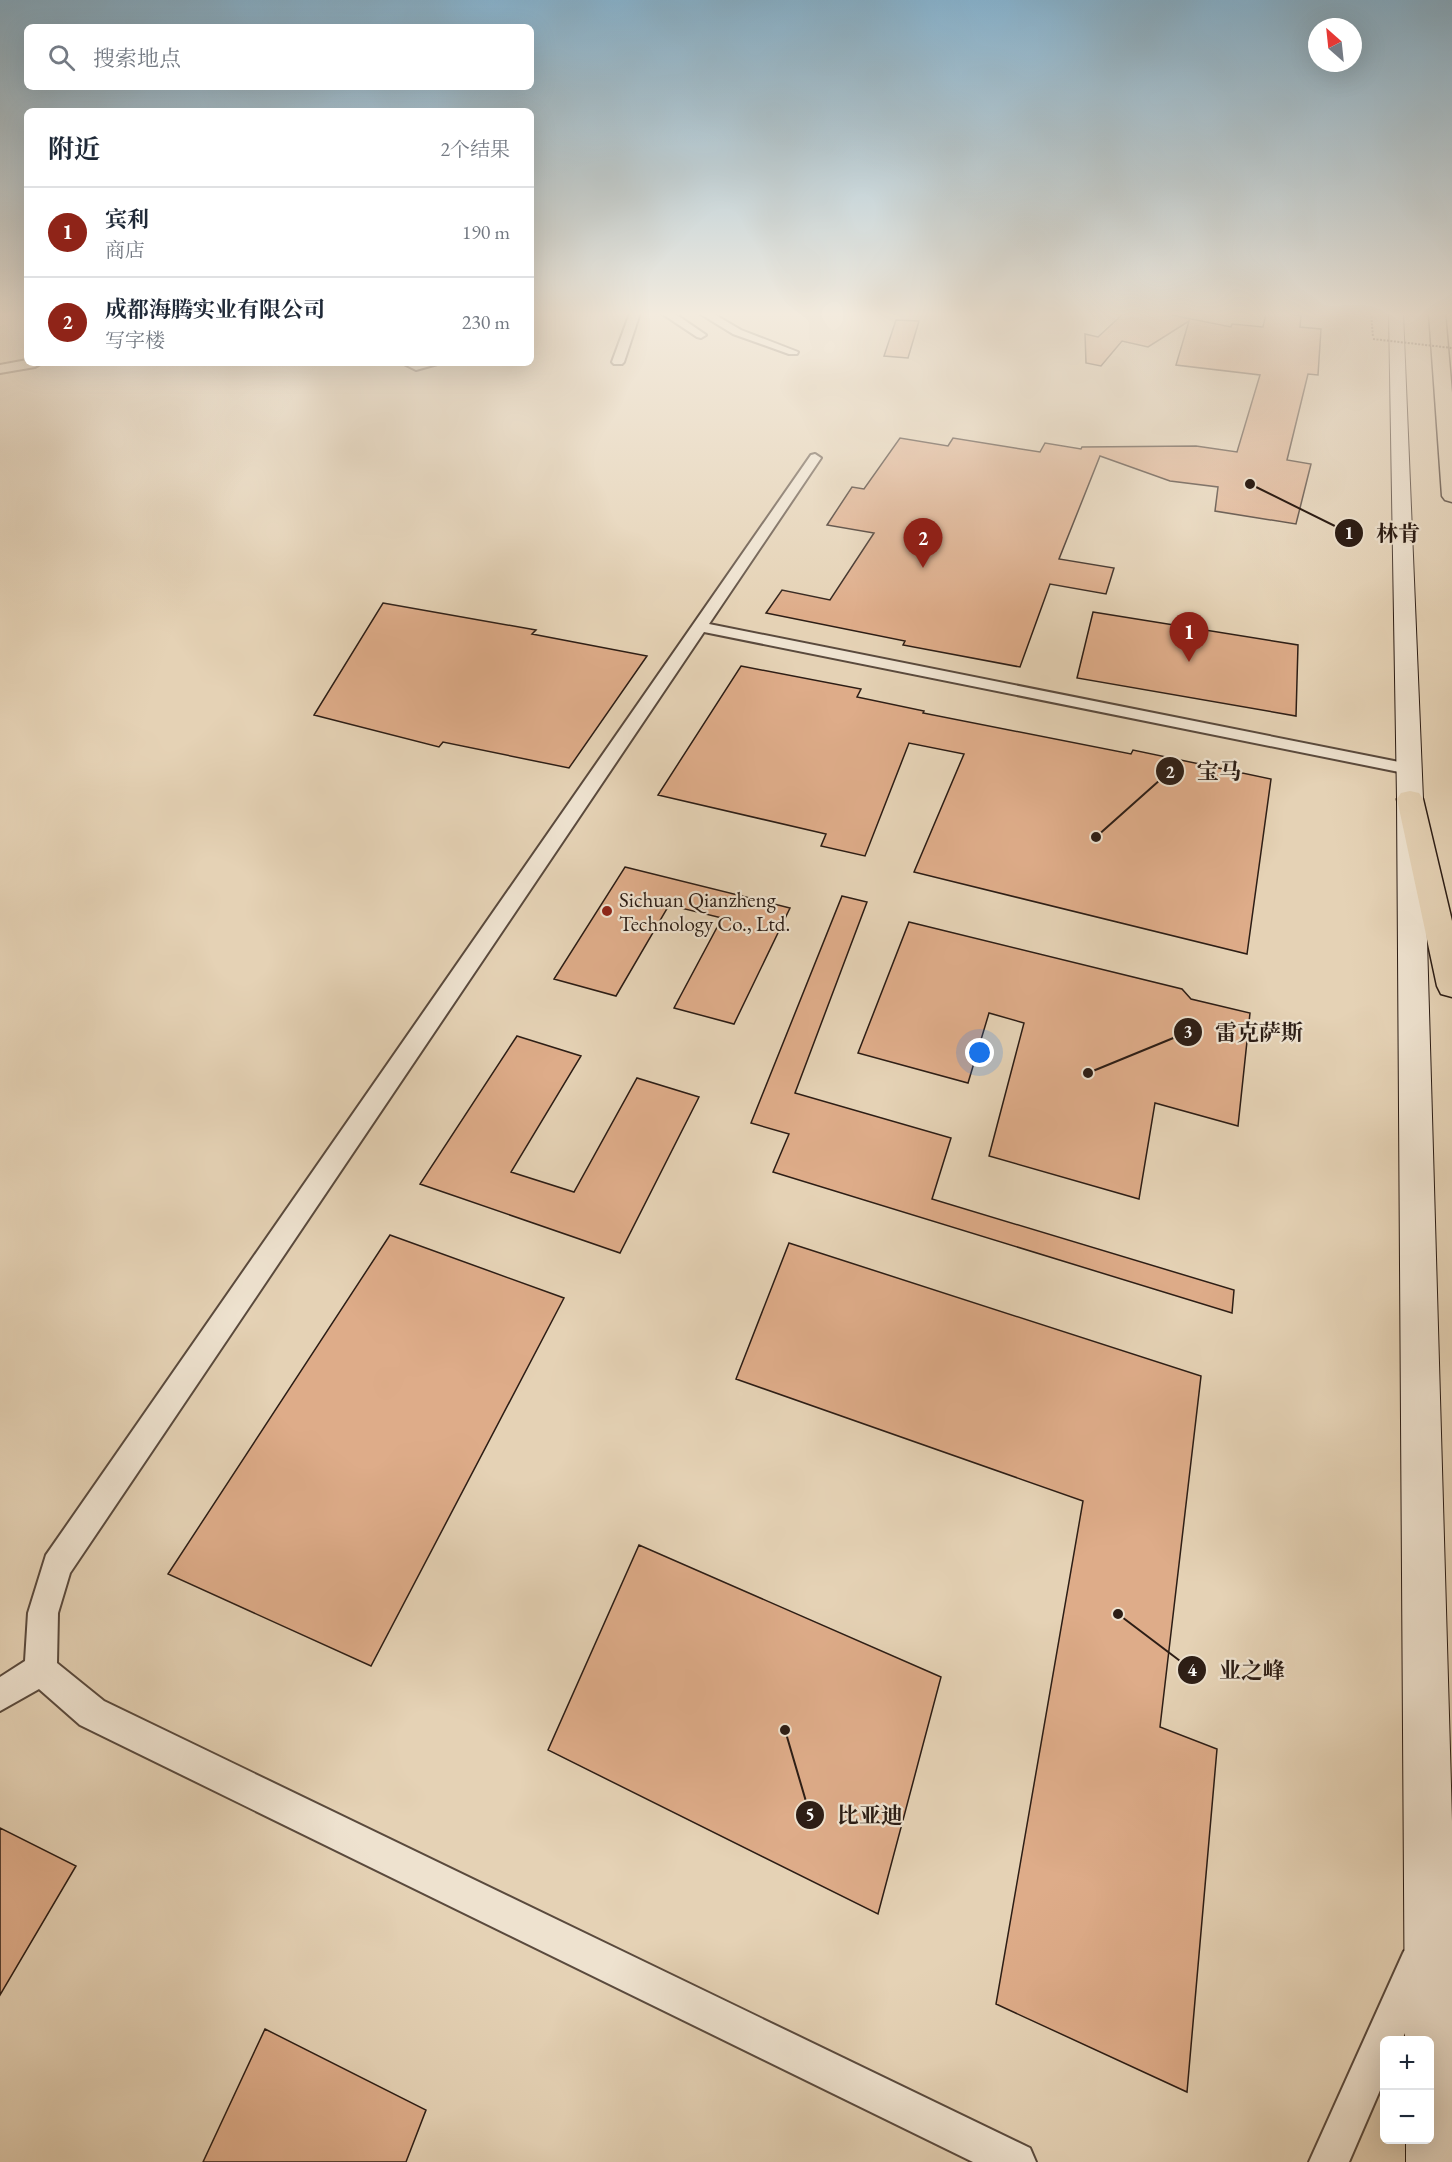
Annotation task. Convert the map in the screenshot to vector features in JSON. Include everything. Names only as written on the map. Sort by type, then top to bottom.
[{"type":"highway","points":[[1445,414],[1452,496]]},
{"type":"highway","points":[[1410,784],[1452,986]]},
{"type":"main road","points":[[1399,414],[1410,784],[1434,2162]]},
{"type":"street","points":[[41,1670],[43,1613],[57,1566],[815,458]]},
{"type":"street","points":[[700,627],[1410,784]]},
{"type":"street","points":[[0,1695],[41,1670]]},
{"type":"street","points":[[41,1670],[92,1713],[1016,2162]]},
{"type":"street","points":[[1329,2162],[1430,1935]]},
{"type":"building","points":[[1248,414],[1298,414],[1287,460],[1311,464],[1296,524],[1215,511],[1218,487],[1170,481],[1100,456],[1059,559],[1114,568],[1106,594],[1050,584],[1020,667],[903,645],[905,641],[766,613],[782,590],[830,600],[874,533],[827,525],[852,487],[864,489],[900,438],[948,446],[953,438],[1040,452],[1045,443],[1081,449],[1082,447],[1196,446],[1237,452]]},
{"type":"building","points":[[383,603],[536,630],[532,634],[647,656],[569,768],[443,742],[439,747],[314,715]]},
{"type":"building","points":[[1093,612],[1298,645],[1296,716],[1077,678]]},
{"type":"building","points":[[741,666],[861,689],[857,697],[924,711],[923,713],[1131,754],[1133,750],[1271,779],[1247,954],[914,872],[964,754],[909,743],[865,856],[821,846],[826,834],[658,795]]},
{"type":"building","points":[[625,867],[790,908],[734,1024],[674,1008],[722,918],[669,905],[616,996],[554,979]]},
{"type":"building","points":[[842,896],[867,902],[795,1093],[951,1138],[932,1199],[1234,1290],[1232,1313],[773,1172],[789,1134],[751,1123]]},
{"type":"building","points":[[909,922],[1182,989],[1191,999],[1250,1013],[1238,1126],[1155,1103],[1139,1199],[989,1156],[1024,1023],[989,1013],[968,1083],[858,1053]]},
{"type":"building","points":[[517,1036],[581,1056],[511,1172],[574,1192],[637,1078],[699,1097],[620,1253],[420,1184]]},
{"type":"building","points":[[390,1235],[564,1298],[371,1666],[168,1574]]},
{"type":"building","points":[[789,1243],[1201,1376],[1160,1727],[1217,1749],[1187,2092],[996,2004],[1083,1501],[736,1379]]},
{"type":"building","points":[[639,1545],[941,1677],[878,1914],[548,1750]]},
{"type":"building","points":[[0,1828],[76,1866],[0,1995]]},
{"type":"building","points":[[265,2029],[426,2110],[406,2162],[203,2162]]},
{"type":"place","name":"林肯","points":[[1250,484]]},
{"type":"place","name":"成都海腾实业有限公司","points":[[923,568]]},
{"type":"place","name":"宾利","points":[[1189,662]]},
{"type":"place","name":"宝马","points":[[1096,837]]},
{"type":"place","name":"Sichuan Qianzheng Technology Co., Ltd.","points":[[607,911]]},
{"type":"place","name":"雷克萨斯","points":[[1088,1073]]},
{"type":"place","name":"业之峰","points":[[1118,1614]]},
{"type":"place","name":"比亚迪","points":[[785,1730]]}]
